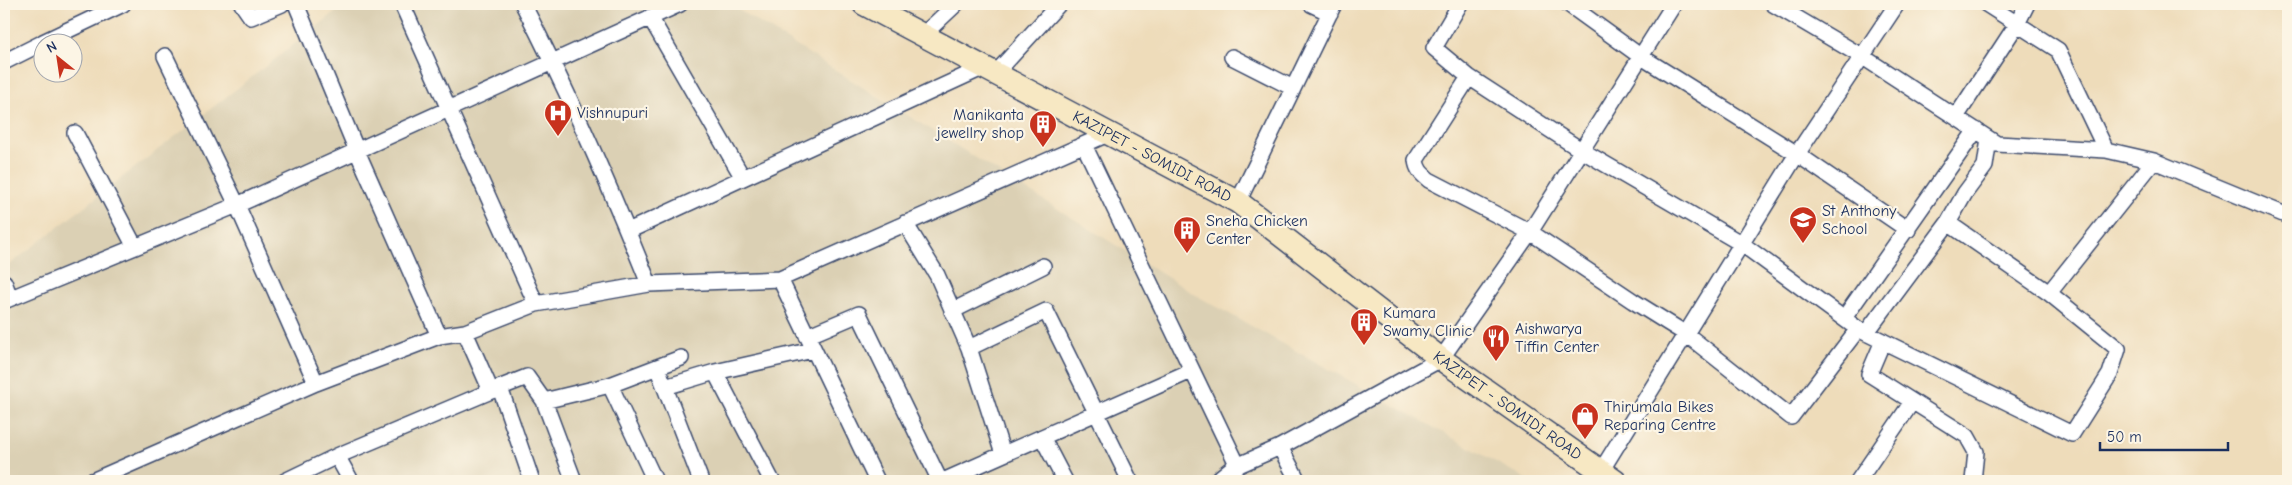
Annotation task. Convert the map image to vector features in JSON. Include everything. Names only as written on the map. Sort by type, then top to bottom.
[{"type":"street","points":[[66,32],[123,4]]},
{"type":"street","points":[[242,4],[251,17],[282,4]]},
{"type":"street","points":[[296,4],[357,151],[439,336]]},
{"type":"street","points":[[402,4],[536,304]]},
{"type":"street","points":[[524,4],[553,62],[628,231],[649,284]]},
{"type":"street","points":[[4,282],[7,299],[135,248],[237,205],[680,4]]},
{"type":"street","name":"KAZIPET - SOMIDI ROAD","points":[[864,4],[924,34],[988,71],[1110,133],[1238,202],[1442,359],[1608,476]]},
{"type":"street","points":[[924,34],[956,4]]},
{"type":"street","points":[[628,231],[743,178],[988,71],[1059,4]]},
{"type":"street","points":[[1238,202],[1332,8],[1311,4]]},
{"type":"street","points":[[1460,4],[1434,48],[1469,77],[1581,150],[1742,244],[1862,331],[2072,434],[2110,374],[2118,349],[2049,293],[1948,224]]},
{"type":"street","points":[[1568,4],[1640,56],[1798,154],[1908,230]]},
{"type":"street","points":[[1216,481],[1236,472],[1442,359],[1530,232],[1674,4]]},
{"type":"street","points":[[1773,4],[1997,144],[2106,150],[2154,161],[2288,216]]},
{"type":"street","points":[[1608,476],[1686,334],[1798,154],[1897,4]]},
{"type":"street","points":[[1986,4],[2058,50],[2106,150]]},
{"type":"street","points":[[1956,118],[2017,24],[2027,4]]},
{"type":"street","points":[[650,17],[743,178]]},
{"type":"street","points":[[4,62],[32,48]]},
{"type":"street","points":[[165,56],[237,205],[316,383]]},
{"type":"street","points":[[1232,57],[1293,88]]},
{"type":"street","points":[[1469,77],[1416,160],[1417,167],[1429,180],[1530,232],[1686,334],[1791,417],[1948,224],[1965,192],[1984,166],[1989,139]]},
{"type":"street","points":[[1844,318],[1908,230],[1976,130]]},
{"type":"street","points":[[75,133],[135,248]]},
{"type":"street","points":[[92,481],[316,383],[439,336],[465,332],[536,304],[649,284],[780,279],[1110,133]]},
{"type":"street","points":[[1084,146],[1191,371],[1236,472]]},
{"type":"street","points":[[2049,293],[2154,161]]},
{"type":"street","points":[[905,224],[936,275],[969,348],[1003,454]]},
{"type":"street","points":[[952,311],[1043,266]]},
{"type":"street","points":[[780,279],[877,481]]},
{"type":"street","points":[[969,348],[1046,311],[1130,481]]},
{"type":"street","points":[[665,387],[810,343],[860,314],[941,481],[972,476],[1003,454],[1191,371]]},
{"type":"street","points":[[465,332],[496,389],[532,481]]},
{"type":"street","points":[[1883,341],[1869,374],[1967,436],[1976,452],[1973,481]]},
{"type":"street","points":[[544,401],[610,385],[681,358]]},
{"type":"street","points":[[657,367],[701,481]]},
{"type":"street","points":[[715,372],[772,481]]},
{"type":"street","points":[[285,481],[337,456],[527,377],[544,401],[574,481]]},
{"type":"street","points":[[610,385],[655,481]]},
{"type":"street","points":[[1858,481],[1912,402]]},
{"type":"street","points":[[1042,437],[1065,481]]},
{"type":"street","points":[[1280,447],[1298,481]]},
{"type":"street","points":[[337,456],[351,481]]},
{"type":"shaded area","name":"Vishnupuri","points":[[346,4],[729,4],[1199,297],[1530,481],[4,481],[4,269]]},
{"type":"place","name":"Vishnupuri","points":[[558,137]]},
{"type":"place","name":"Manikanta jewellry shop","points":[[1043,148]]},
{"type":"place","name":"St Anthony School","points":[[1803,244]]},
{"type":"place","name":"Sneha Chicken Center","points":[[1187,254]]},
{"type":"place","name":"Kumara Swamy Clinic","points":[[1364,346]]},
{"type":"place","name":"Aishwarya Tiffin Center","points":[[1496,362]]},
{"type":"place","name":"Thirumala Bikes Reparing Centre","points":[[1585,440]]}]
